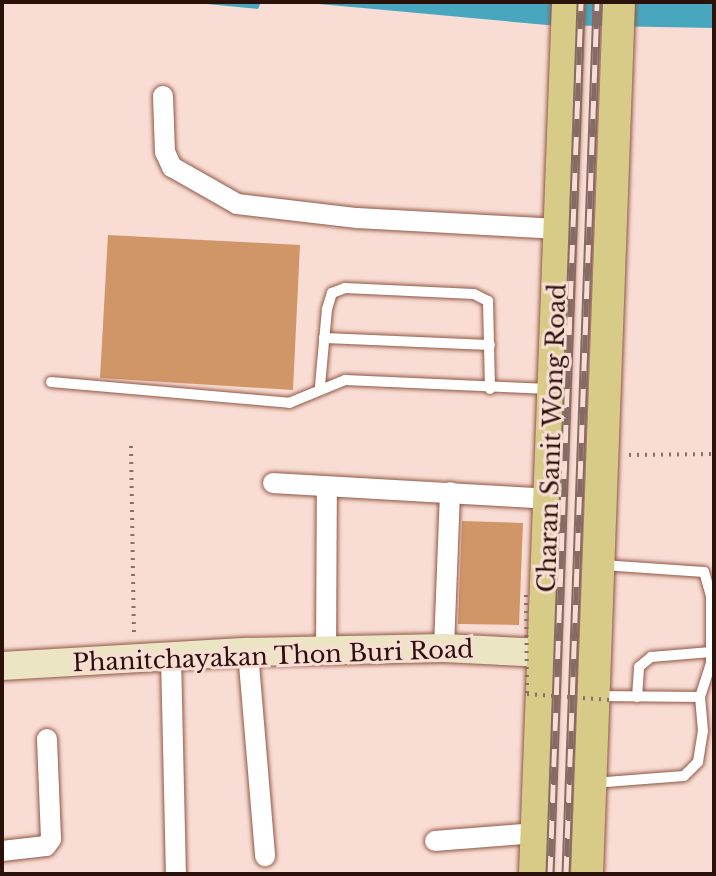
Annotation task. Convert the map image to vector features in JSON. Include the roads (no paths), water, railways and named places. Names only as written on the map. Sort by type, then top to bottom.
[{"type":"main road","name":"Charan Sanit Wong Road","points":[[535,874],[568,2]]},
{"type":"main road","points":[[587,874],[591,783],[603,698],[601,565],[619,2]]},
{"type":"main road","name":"Phanitchayakan Thon Buri Road","points":[[2,666],[248,652],[326,654],[444,648],[544,653]]},
{"type":"street","points":[[163,96],[165,152],[172,167],[237,204],[357,218],[559,229]]},
{"type":"street","points":[[273,483],[551,499]]},
{"type":"street","points":[[326,654],[327,487]]},
{"type":"street","points":[[444,648],[450,492]]},
{"type":"street","points":[[248,652],[265,856]]},
{"type":"street","points":[[171,657],[176,874]]},
{"type":"street","points":[[2,851],[46,846],[51,839],[47,739]]},
{"type":"street","points":[[435,841],[536,833]]},
{"type":"lane","points":[[320,386],[332,293],[345,288],[474,294],[488,301],[490,389]]},
{"type":"lane","points":[[324,338],[490,345]]},
{"type":"lane","points":[[51,382],[289,403],[306,398],[320,386],[345,380],[490,389],[555,389]]},
{"type":"lane","points":[[591,783],[684,776],[698,762],[703,731],[700,697],[711,652],[711,596],[704,572],[601,565]]},
{"type":"lane","points":[[637,697],[639,667],[651,657],[711,652]]},
{"type":"lane","points":[[603,698],[700,697]]},
{"type":"water","points":[[186,2],[261,2],[258,9]]},
{"type":"water","points":[[297,2],[714,2],[714,28],[547,25]]},
{"type":"railway","points":[[550,874],[581,2]]},
{"type":"railway","points":[[566,874],[597,2]]}]
